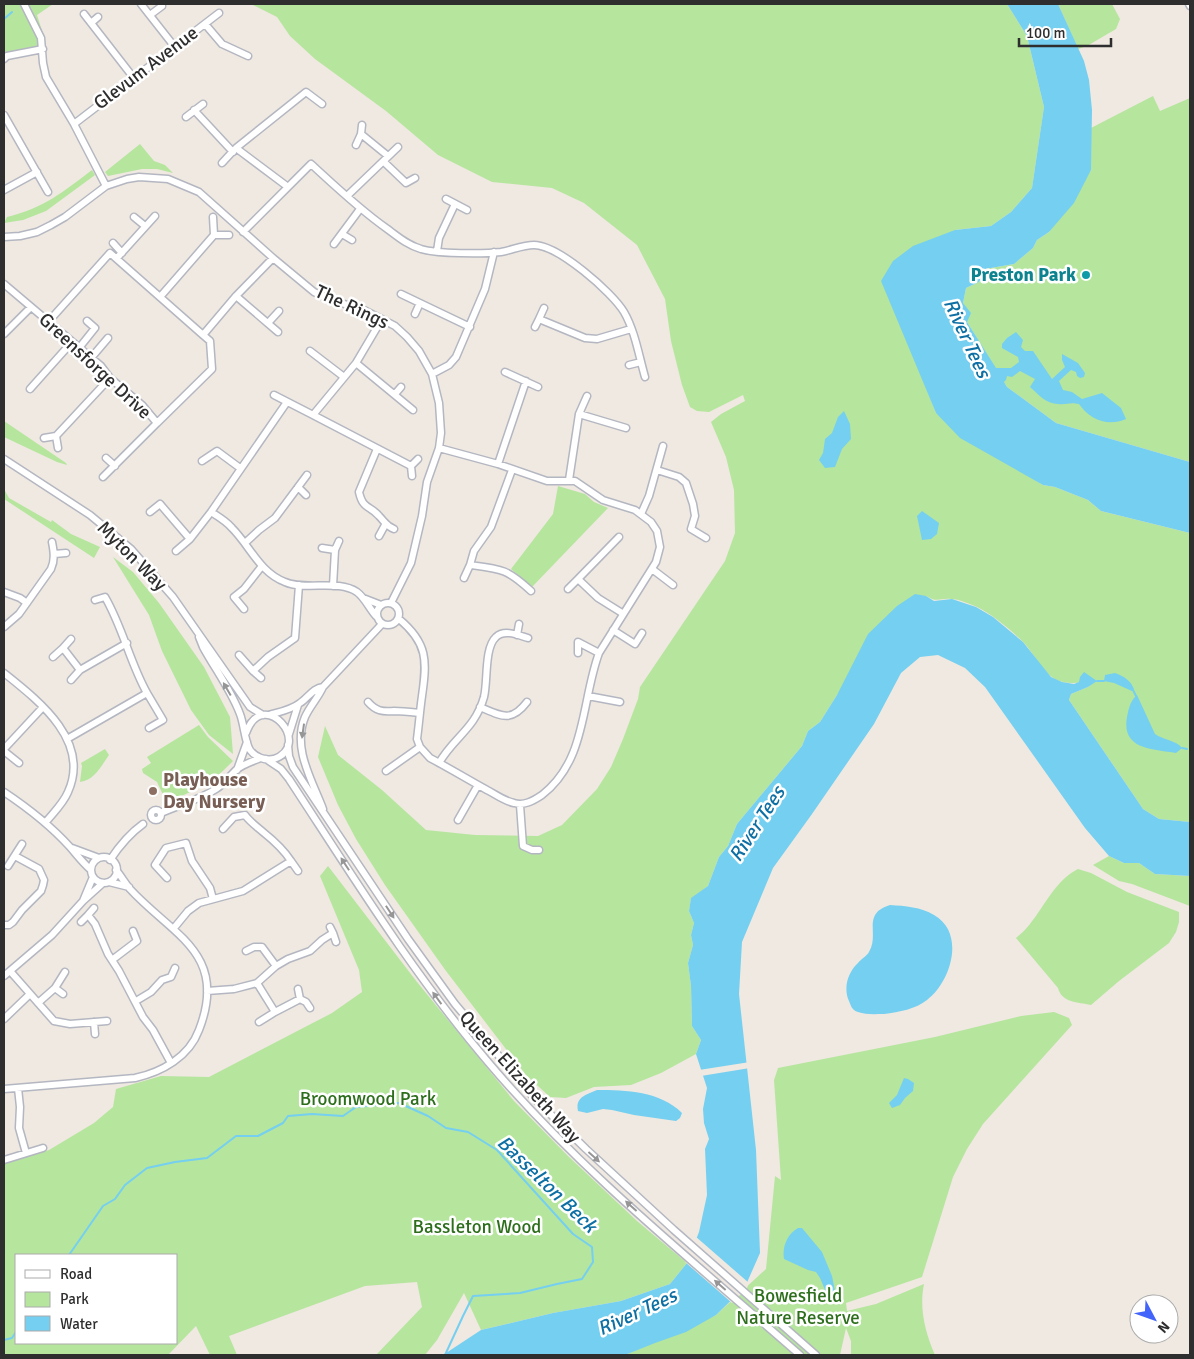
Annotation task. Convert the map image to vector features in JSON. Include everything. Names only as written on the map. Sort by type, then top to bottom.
[{"type":"street","points":[[24,4],[41,38],[46,77],[74,124],[106,186]]},
{"type":"street","points":[[141,4],[174,46]]},
{"type":"street","points":[[150,15],[162,6]]},
{"type":"street","name":"Glevum Avenue","points":[[74,124],[219,13]]},
{"type":"street","points":[[84,14],[133,77]]},
{"type":"street","points":[[92,23],[98,17]]},
{"type":"street","points":[[205,24],[222,44],[248,56]]},
{"type":"street","points":[[4,59],[7,56],[43,48]]},
{"type":"street","points":[[222,163],[234,150],[306,92],[322,104]]},
{"type":"street","points":[[186,117],[203,104]]},
{"type":"street","points":[[194,110],[234,150],[288,187]]},
{"type":"street","points":[[4,114],[48,192]]},
{"type":"street","points":[[356,146],[361,134],[362,125]]},
{"type":"street","points":[[361,134],[386,159],[406,183]]},
{"type":"street","points":[[347,196],[398,147]]},
{"type":"street","points":[[243,232],[311,164],[360,209],[408,245],[424,250],[494,252],[537,245],[561,255],[611,296],[624,312],[645,377]]},
{"type":"street","points":[[4,190],[37,172]]},
{"type":"street","name":"The Rings","points":[[4,237],[37,232],[65,217],[106,186],[139,177],[168,179],[199,192],[314,292],[328,299],[364,310],[395,326],[419,351],[432,374],[441,417],[439,448],[427,482],[422,516],[411,563],[391,603]]},
{"type":"street","points":[[402,191],[406,183],[415,178]]},
{"type":"street","points":[[446,199],[467,210]]},
{"type":"street","points":[[437,251],[439,238],[455,204]]},
{"type":"street","points":[[334,244],[360,209]]},
{"type":"street","points":[[117,258],[154,216]]},
{"type":"street","points":[[134,217],[145,226]]},
{"type":"street","points":[[160,296],[214,235],[213,217]]},
{"type":"street","points":[[342,234],[352,240]]},
{"type":"street","points":[[214,235],[229,235]]},
{"type":"street","points":[[114,243],[122,252]]},
{"type":"street","points":[[432,374],[449,365],[456,358],[485,289],[494,252]]},
{"type":"street","points":[[49,321],[110,254],[117,258],[203,335],[236,296],[273,258]]},
{"type":"street","name":"Greensforge Drive","points":[[4,284],[100,366],[110,378],[142,405],[157,423],[212,369],[210,341],[203,335]]},
{"type":"street","points":[[401,294],[470,327]]},
{"type":"street","points":[[236,296],[278,332]]},
{"type":"street","points":[[415,314],[420,303]]},
{"type":"street","points":[[4,334],[31,307]]},
{"type":"street","points":[[535,327],[544,308]]},
{"type":"street","points":[[268,323],[279,311]]},
{"type":"street","points":[[313,415],[356,363],[382,319]]},
{"type":"street","points":[[539,319],[585,338],[597,339],[631,330]]},
{"type":"street","points":[[79,348],[95,328],[87,321]]},
{"type":"street","points":[[91,358],[108,338]]},
{"type":"street","points":[[30,389],[72,342]]},
{"type":"street","points":[[310,351],[344,377]]},
{"type":"street","points":[[629,365],[641,362]]},
{"type":"street","points":[[356,363],[413,410]]},
{"type":"street","points":[[505,372],[538,386]]},
{"type":"street","points":[[44,438],[56,436],[110,378]]},
{"type":"street","points":[[498,464],[526,381]]},
{"type":"street","points":[[395,394],[401,387]]},
{"type":"street","points":[[274,394],[411,466]]},
{"type":"street","points":[[569,480],[579,414],[586,396]]},
{"type":"street","points":[[176,551],[190,540],[211,512],[287,402]]},
{"type":"street","points":[[579,414],[626,428]]},
{"type":"street","points":[[104,477],[157,423]]},
{"type":"street","points":[[56,436],[58,448]]},
{"type":"street","points":[[641,514],[649,496],[663,446]]},
{"type":"street","points":[[398,619],[416,636],[425,656],[426,670],[417,739],[420,748],[430,758],[505,800],[520,805],[534,801],[543,794],[560,778],[569,764],[577,744],[594,666],[599,653],[622,613],[652,569],[660,547],[657,531],[651,522],[635,510],[603,500],[584,486],[569,480],[547,481],[498,464],[439,448]]},
{"type":"street","points":[[377,449],[359,492],[364,504],[380,516],[385,525],[394,529]]},
{"type":"street","points":[[202,461],[217,451],[240,468]]},
{"type":"street","points":[[106,458],[115,466]]},
{"type":"street","name":"Myton Way","points":[[4,459],[77,506],[115,534],[151,570],[173,597],[208,644],[250,707],[265,715]]},
{"type":"street","points":[[411,466],[418,459]]},
{"type":"street","points":[[411,466],[412,476]]},
{"type":"street","points":[[464,578],[474,551],[491,527],[512,470]]},
{"type":"street","points":[[657,470],[678,477],[686,483],[695,516],[691,529],[706,538]]},
{"type":"street","points":[[245,544],[258,530],[275,518],[307,475]]},
{"type":"street","points":[[298,487],[306,495]]},
{"type":"street","points":[[150,512],[160,504],[190,540]]},
{"type":"street","points":[[211,512],[226,521],[272,576],[286,583],[350,588],[363,598],[381,605],[391,603],[396,606],[399,611],[398,619],[389,626],[382,624],[363,598]]},
{"type":"street","points":[[379,536],[385,525]]},
{"type":"street","points":[[568,589],[619,538]]},
{"type":"street","points":[[333,586],[335,550],[339,541]]},
{"type":"street","points":[[4,627],[11,622],[27,603],[51,570],[54,563],[52,542]]},
{"type":"street","points":[[322,548],[335,550]]},
{"type":"street","points":[[54,554],[66,553]]},
{"type":"street","points":[[470,565],[493,567],[508,572],[531,591]]},
{"type":"street","points":[[244,609],[234,597],[244,589],[262,566]]},
{"type":"street","points":[[652,569],[673,585]]},
{"type":"street","points":[[578,580],[598,598],[622,613]]},
{"type":"street","points":[[518,590],[523,584]]},
{"type":"street","points":[[253,671],[268,657],[295,638],[299,585]]},
{"type":"street","points":[[4,592],[27,603]]},
{"type":"street","points":[[94,600],[105,597],[113,610],[136,674],[163,720],[149,728]]},
{"type":"street","points":[[376,616],[381,605]]},
{"type":"street","points":[[325,812],[303,759],[301,737],[305,717],[323,687],[382,624]]},
{"type":"street","points":[[516,635],[519,624]]},
{"type":"street","points":[[613,630],[636,644],[642,633]]},
{"type":"street","name":"Myton Way","points":[[198,633],[203,647],[240,712],[246,733]]},
{"type":"street","points":[[439,763],[446,750],[465,732],[480,707],[485,695],[492,642],[498,635],[505,633],[528,638]]},
{"type":"street","points":[[578,634],[578,653]]},
{"type":"street","points":[[52,657],[71,639]]},
{"type":"street","points":[[578,642],[599,653]]},
{"type":"street","points":[[70,680],[80,670],[126,643]]},
{"type":"street","points":[[63,648],[80,670]]},
{"type":"street","points":[[239,655],[247,666],[261,678]]},
{"type":"street","points":[[4,673],[56,721],[71,746],[74,762],[72,782],[61,804],[45,823]]},
{"type":"street","points":[[237,770],[246,742],[246,733],[252,722],[265,715],[285,711],[298,704],[317,688],[323,687]]},
{"type":"street","points":[[67,739],[148,693]]},
{"type":"street","points":[[588,696],[620,702]]},
{"type":"street","points":[[368,702],[374,709],[385,712],[420,713]]},
{"type":"street","points":[[480,707],[500,716],[514,715],[527,702]]},
{"type":"street","points":[[161,813],[196,800],[215,790],[237,770],[248,763],[272,759],[280,755],[288,745],[288,735],[298,704]]},
{"type":"street","points":[[19,763],[4,750],[43,707]]},
{"type":"street","points":[[265,715],[279,720],[285,726],[288,735]]},
{"type":"street","points":[[246,742],[254,755],[264,759]]},
{"type":"street","name":"Queen Elizabeth Way","points":[[288,745],[293,767],[317,804],[325,812],[408,939],[455,1004],[497,1055],[536,1100],[572,1135],[674,1230],[816,1355]]},
{"type":"street","points":[[386,771],[420,748]]},
{"type":"street","name":"Queen Elizabeth Way","points":[[264,759],[281,769],[289,779],[399,946],[446,1011],[488,1063],[578,1158],[667,1239],[800,1355]]},
{"type":"street","points":[[458,820],[478,785]]},
{"type":"street","points":[[4,792],[45,823],[70,847],[97,881],[129,887]]},
{"type":"street","points":[[520,805],[523,846],[532,850],[539,850]]},
{"type":"street","points":[[223,829],[234,818],[245,815],[251,823],[286,854],[298,871]]},
{"type":"street","points":[[110,860],[122,843],[134,830],[143,824]]},
{"type":"street","points":[[166,878],[155,865],[166,848],[186,843],[192,861],[210,888],[213,899]]},
{"type":"street","points":[[8,866],[22,844]]},
{"type":"street","points":[[4,1089],[135,1078],[155,1072],[171,1063],[186,1050],[198,1033],[204,1018],[207,991],[205,976],[199,958],[188,942],[129,887],[110,860],[70,847]]},
{"type":"street","points":[[4,925],[9,925],[13,922],[41,891],[44,880],[39,869],[15,856]]},
{"type":"street","points":[[83,901],[92,874],[92,865],[99,858]]},
{"type":"street","points":[[174,928],[188,911],[199,904],[243,892],[291,862]]},
{"type":"street","points":[[4,976],[52,935],[83,901],[115,876],[116,870]]},
{"type":"street","points":[[81,922],[94,908]]},
{"type":"street","points":[[88,915],[95,924],[102,942],[136,1000],[143,1017],[156,1034],[160,1046],[171,1063]]},
{"type":"street","points":[[207,991],[234,989],[257,983],[276,966],[288,959],[310,951],[332,930],[336,942]]},
{"type":"street","points":[[112,960],[137,941],[133,931]]},
{"type":"street","points":[[246,951],[254,947],[262,947],[276,966]]},
{"type":"street","points":[[136,1000],[151,992],[162,980],[171,977],[175,968]]},
{"type":"street","points":[[10,971],[54,1021],[70,1024],[107,1021]]},
{"type":"street","points":[[38,1003],[55,988],[65,972]]},
{"type":"street","points":[[257,983],[275,1012]]},
{"type":"street","points":[[55,988],[63,994]]},
{"type":"street","points":[[298,989],[300,999]]},
{"type":"street","points":[[4,1019],[30,994]]},
{"type":"street","points":[[259,1022],[300,999]]},
{"type":"street","points":[[300,999],[306,1002],[310,1008]]},
{"type":"street","points":[[94,1022],[95,1034]]},
{"type":"street","points":[[18,1088],[19,1128],[26,1153]]},
{"type":"street","points":[[4,1160],[43,1148]]},
{"type":"green space","points":[[4,4],[53,4],[37,15],[45,40],[45,51],[4,56]]},
{"type":"green space","points":[[251,4],[1007,4],[1027,36],[1044,107],[1032,188],[1011,212],[991,226],[955,230],[912,352],[936,413],[1022,472],[1043,485],[1055,487],[1088,500],[1101,511],[1190,533],[1190,822],[1159,819],[1143,809],[1069,700],[1071,694],[1088,687],[1097,680],[1071,683],[1056,680],[1045,671],[1023,642],[989,614],[961,601],[951,599],[936,600],[926,596],[837,695],[820,722],[808,731],[802,746],[737,824],[728,846],[719,857],[708,886],[691,899],[689,911],[694,923],[691,935],[693,945],[688,963],[691,986],[692,1026],[701,1040],[696,1054],[661,1073],[631,1085],[594,1087],[566,1098],[550,1097],[526,1075],[446,971],[385,885],[356,839],[338,805],[318,757],[325,726],[338,755],[382,790],[426,830],[475,835],[538,836],[562,825],[597,789],[611,767],[638,699],[640,687],[725,561],[735,533],[734,490],[726,457],[711,422],[721,414],[745,401],[743,395],[709,412],[697,411],[690,407],[682,385],[671,341],[665,299],[637,245],[584,203],[552,188],[492,182],[438,155],[386,111],[315,59],[290,36],[277,17]]},
{"type":"green space","points":[[1058,4],[1112,4],[1120,19],[1116,29],[1087,46],[1078,49]]},
{"type":"green space","name":"Preston Park","points":[[1153,96],[1160,111],[1190,98],[1190,462],[1056,423],[1007,387],[967,322],[963,303],[966,288],[979,282],[985,269],[1014,264],[1033,248],[1037,240],[1049,232],[1091,170],[1091,128]]},
{"type":"green space","points":[[140,144],[154,161],[165,165],[173,173],[157,169],[142,169],[108,176],[105,172]]},
{"type":"green space","points":[[92,170],[95,175],[46,211],[23,220],[4,223],[7,217],[43,204]]},
{"type":"green space","points":[[4,421],[66,463],[67,465],[4,437]]},
{"type":"green space","points":[[558,486],[585,494],[594,502],[608,508],[532,587],[511,569],[553,514]]},
{"type":"green space","points":[[4,489],[9,498],[51,522],[52,520],[71,534],[100,547],[94,558],[4,499]]},
{"type":"green space","points":[[113,557],[133,572],[159,603],[204,667],[230,717],[233,754],[209,735],[191,710],[162,651],[149,615]]},
{"type":"green space","points":[[199,725],[208,737],[233,761],[202,786],[166,801],[157,782],[143,773],[142,769],[151,763],[147,757]]},
{"type":"green space","points":[[105,749],[109,755],[100,768],[90,778],[80,782],[81,763]]},
{"type":"green space","points":[[1109,856],[1124,863],[1139,863],[1155,874],[1190,876],[1190,906],[1119,881],[1093,865]]},
{"type":"green space","name":"Broomwood Park","points":[[328,866],[417,982],[514,1101],[568,1156],[637,1221],[687,1263],[670,1284],[621,1301],[553,1313],[481,1330],[464,1293],[437,1340],[425,1355],[376,1355],[422,1307],[417,1282],[365,1286],[229,1336],[237,1355],[210,1355],[196,1326],[168,1355],[4,1355],[4,1163],[49,1150],[94,1123],[113,1107],[116,1089],[161,1076],[209,1077],[332,1013],[362,992],[359,970],[320,876]]},
{"type":"green space","points":[[1078,869],[1091,873],[1127,892],[1179,912],[1176,932],[1169,943],[1091,1005],[1071,1001],[1063,997],[1058,988],[1016,938],[1030,924],[1057,886]]},
{"type":"green space","name":"Bowesfield Nature Reserve","points":[[1054,1012],[1069,1018],[1072,1025],[983,1124],[967,1149],[953,1177],[922,1277],[846,1303],[847,1311],[876,1304],[924,1284],[922,1302],[924,1320],[928,1338],[935,1355],[851,1355],[851,1341],[846,1328],[840,1355],[625,1355],[716,1315],[766,1269],[775,1176],[781,1180],[774,1080],[778,1068],[935,1037],[1021,1016]]},
{"type":"water","name":"River Tees","points":[[1007,4],[1058,4],[1084,61],[1089,80],[1092,110],[1091,170],[1074,203],[1049,232],[1037,240],[1033,248],[1014,264],[985,269],[979,282],[966,288],[963,303],[971,313],[967,322],[996,368],[1011,368],[1019,362],[1018,357],[1002,348],[1002,344],[1007,338],[1016,332],[1023,340],[1021,347],[1025,351],[1033,351],[1052,379],[1065,367],[1062,354],[1078,363],[1085,373],[1084,377],[1080,378],[1076,372],[1071,370],[1059,381],[1063,390],[1072,392],[1082,399],[1102,393],[1121,408],[1126,419],[1106,422],[1088,414],[1079,404],[1054,404],[1030,387],[1035,379],[1020,371],[1012,377],[1007,376],[1004,382],[1007,387],[1056,423],[1190,462],[1190,533],[1101,511],[1088,500],[1055,487],[1043,485],[960,438],[936,413],[881,281],[893,261],[913,246],[955,230],[991,226],[1011,212],[1032,188],[1044,107],[1027,36]]},
{"type":"water","points":[[844,411],[850,424],[851,439],[842,449],[835,467],[825,468],[819,460],[823,453],[825,439],[832,433],[838,417]]},
{"type":"water","points":[[922,511],[939,523],[937,534],[931,539],[922,540],[917,516]]},
{"type":"water","name":"River Tees","points":[[915,594],[926,596],[934,601],[952,599],[976,607],[993,617],[1023,642],[1051,677],[1062,682],[1074,684],[1079,682],[1084,672],[1097,681],[1071,694],[1069,700],[1143,809],[1159,819],[1190,822],[1190,876],[1155,874],[1139,863],[1124,863],[1109,856],[1085,828],[985,687],[965,668],[938,655],[920,657],[901,673],[874,724],[773,868],[742,942],[739,994],[756,1150],[760,1253],[745,1287],[716,1315],[686,1332],[625,1355],[443,1355],[481,1330],[553,1313],[621,1301],[670,1284],[687,1263],[699,1232],[707,1195],[705,1149],[709,1139],[704,1123],[703,1109],[707,1088],[696,1054],[701,1040],[692,1026],[691,986],[688,963],[693,945],[691,935],[694,923],[689,911],[691,898],[708,886],[719,857],[728,846],[737,824],[802,746],[808,731],[820,722],[837,695],[868,634],[897,606]]},
{"type":"water","points":[[1115,673],[1127,679],[1134,689],[1132,691],[1104,681],[1105,675]]},
{"type":"water","points":[[1137,695],[1155,734],[1176,743],[1182,748],[1176,753],[1149,749],[1134,742],[1129,736],[1126,728],[1127,717],[1131,702]]},
{"type":"water","points":[[890,905],[924,910],[944,923],[950,933],[952,945],[948,970],[936,992],[918,1006],[884,1014],[861,1013],[854,1010],[850,1005],[846,991],[847,980],[854,967],[869,952],[872,945],[873,925],[876,914],[881,909]]},
{"type":"water","points":[[904,1078],[914,1083],[913,1091],[900,1105],[892,1108],[889,1103],[897,1095]]},
{"type":"water","points":[[597,1090],[642,1093],[664,1100],[682,1113],[676,1121],[603,1109],[587,1113],[578,1111],[580,1100],[585,1095]]},
{"type":"water","points":[[798,1228],[802,1228],[822,1252],[832,1276],[835,1291],[828,1297],[816,1272],[784,1259],[786,1241]]},
{"type":"pier","points":[[750,1062],[750,1068],[701,1076],[699,1070]]},
{"type":"pier","points":[[695,1236],[749,1283],[747,1288],[732,1303],[685,1262]]},
{"type":"waterway","points":[[4,19],[12,12]]},
{"type":"waterway","points":[[1097,681],[1104,681]]},
{"type":"waterway","points":[[1133,690],[1136,696]]},
{"type":"waterway","points":[[1182,748],[1187,749]]},
{"type":"waterway","name":"Basselton Beck","points":[[70,1254],[103,1206],[115,1199],[125,1185],[147,1168],[207,1158],[236,1136],[258,1136],[283,1123],[288,1116],[312,1114],[343,1116],[356,1107],[399,1103],[428,1116],[446,1128],[468,1132],[497,1150],[573,1234],[592,1247],[593,1262],[582,1279],[520,1293],[473,1296],[445,1355]]},
{"type":"waterway","name":"Basselton Beck","points":[[4,1340],[12,1338],[15,1334]]},
{"type":"place","name":"Preston Park","points":[[1086,275]]},
{"type":"place","name":"Playhouse Day Nursery","points":[[153,791]]},
{"type":"park label","name":"Bassleton Wood","points":[[477,1227]]}]
